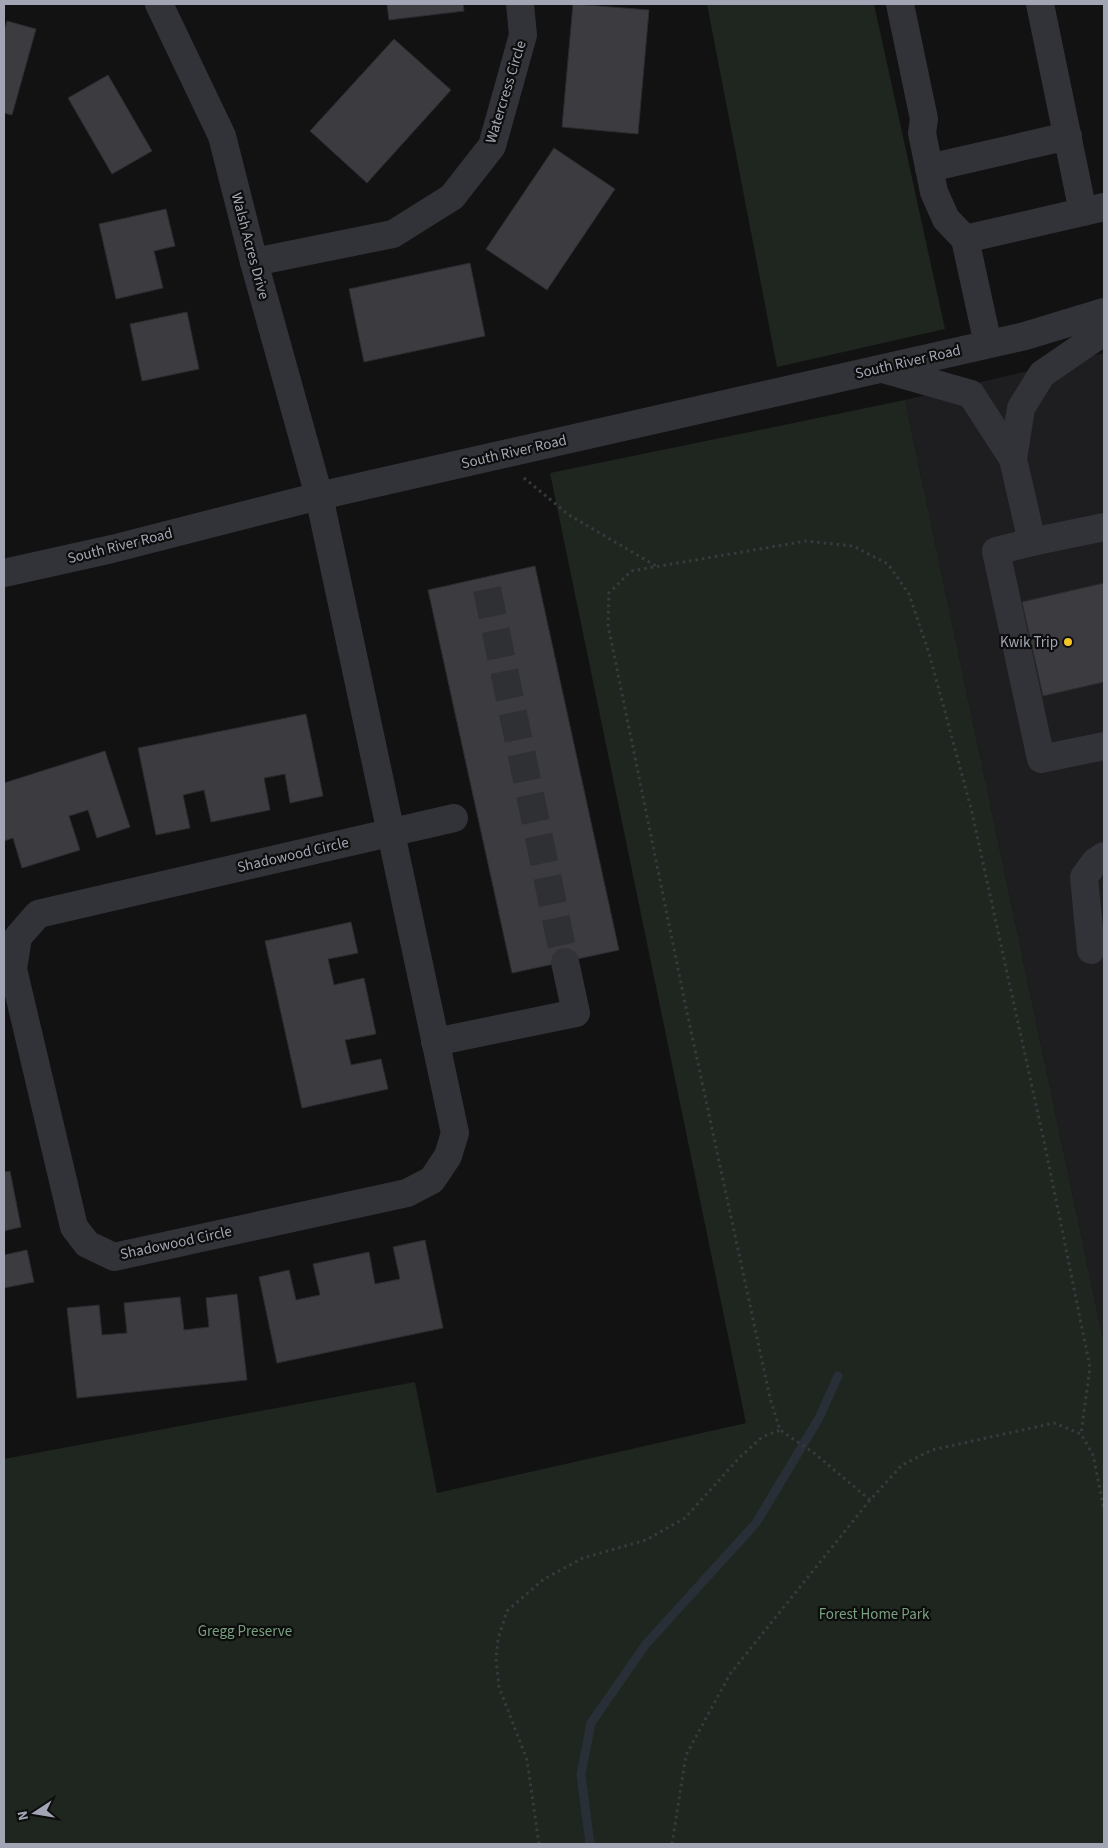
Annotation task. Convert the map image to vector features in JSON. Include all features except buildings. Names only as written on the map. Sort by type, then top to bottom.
[{"type":"street","name":"Walsh Acres Drive","points":[[159,4],[222,136],[254,262],[318,496]]},
{"type":"street","name":"Watercress Circle","points":[[254,262],[393,234],[452,197],[492,146],[523,35],[520,4]]},
{"type":"street","points":[[900,4],[924,119],[922,133],[934,192],[946,219],[965,239],[988,344]]},
{"type":"street","points":[[965,239],[1094,210],[1068,136],[1040,4]]},
{"type":"street","points":[[929,168],[1068,136]]},
{"type":"street","points":[[1013,459],[1022,408],[1042,374],[1103,327]]},
{"type":"street","name":"South River Road","points":[[4,574],[112,549],[318,496],[881,368],[1025,336],[1103,327]]},
{"type":"street","points":[[881,368],[971,394],[1013,459],[1032,542]]},
{"type":"street","name":"Shadowood Circle","points":[[318,496],[455,1133],[448,1156],[432,1180],[407,1193],[114,1256],[86,1244],[74,1227],[12,969],[18,937],[38,914],[390,833]]},
{"type":"street","points":[[1104,526],[996,551],[1041,759],[1104,746]]},
{"type":"street","points":[[390,833],[454,818]]},
{"type":"street","points":[[1091,950],[1084,877],[1096,862],[1104,856]]},
{"type":"street","points":[[435,1042],[576,1013],[565,962]]},
{"type":"path","points":[[496,456],[569,515],[657,566]]},
{"type":"path","points":[[870,1500],[814,1453],[780,1430],[770,1398],[689,1022],[608,625],[609,593],[631,571],[806,541],[854,546],[888,564],[909,594],[929,653],[971,808],[1046,1146],[1090,1367],[1081,1434],[1093,1455],[1104,1509]]},
{"type":"path","points":[[672,1844],[686,1755],[730,1674],[870,1500],[902,1465],[932,1450],[1054,1423],[1081,1434]]},
{"type":"path","points":[[539,1844],[527,1760],[499,1687],[496,1659],[498,1640],[506,1611],[544,1579],[583,1558],[646,1540],[685,1518],[762,1437],[780,1430]]},
{"type":"shaded area","points":[[1104,353],[1104,1344],[905,400]]},
{"type":"green space","points":[[707,4],[874,4],[945,329],[777,367]]},
{"type":"green space","name":"Forest Home Park","points":[[905,400],[1104,1344],[1104,1844],[4,1844],[4,1459],[415,1382],[437,1493],[746,1423],[550,473]]},
{"type":"waterway","points":[[590,1844],[581,1774],[591,1723],[646,1644],[756,1523],[819,1418],[838,1376]]},
{"type":"tunnel","points":[[487,589],[565,962]]},
{"type":"place","name":"Kwik Trip","points":[[1068,642]]},
{"type":"park label","name":"Gregg Preserve","points":[[245,1631]]}]
